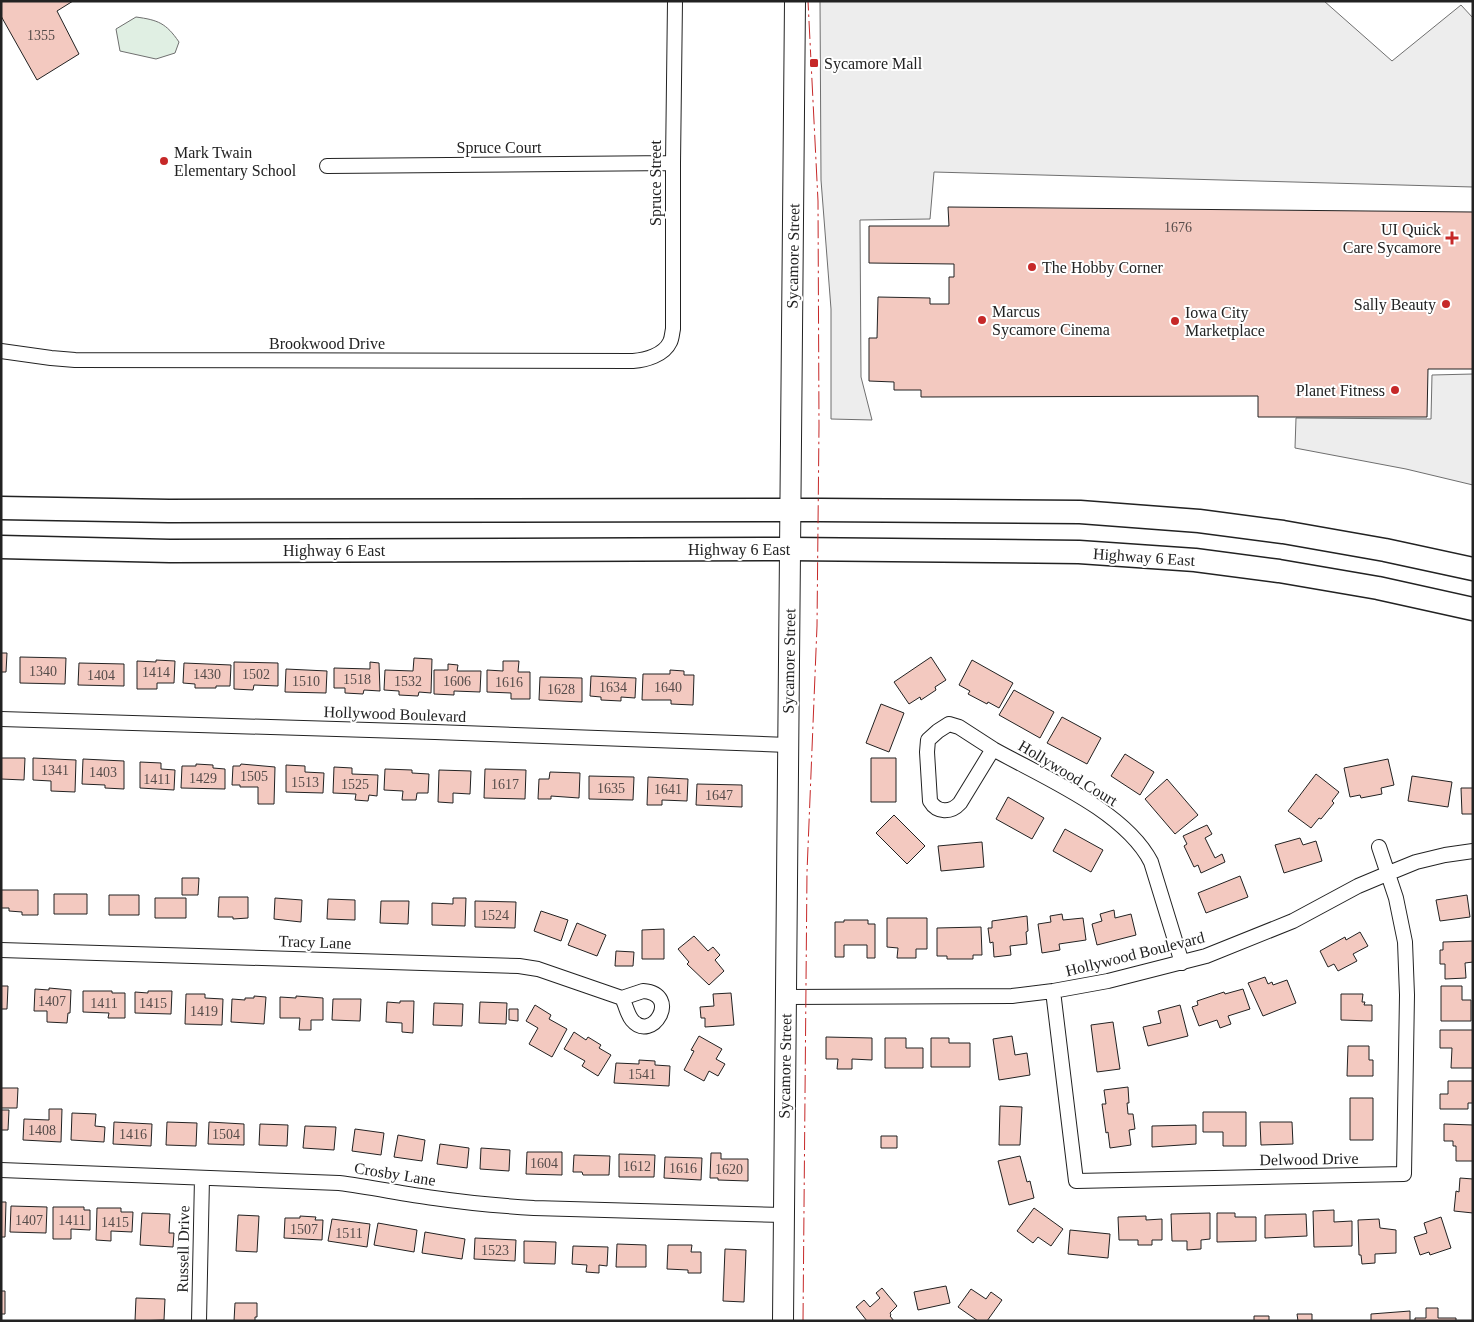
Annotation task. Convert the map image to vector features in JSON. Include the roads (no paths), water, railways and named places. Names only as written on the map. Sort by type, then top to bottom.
[{"type":"main road","points":[[1,508],[169,511],[790,510],[1080,512],[1199,520],[1283,532],[1473,569]]},
{"type":"main road","name":"Highway 6 East","points":[[1,547],[170,550],[790,549],[1079,552],[1195,560],[1279,571],[1369,586],[1473,609]]},
{"type":"street","name":"Spruce Street","points":[[653,356],[663,350],[670,342],[673,329],[672,163],[675,1]]},
{"type":"street","name":"Sycamore Street","points":[[783,1321],[795,1]]},
{"type":"street","name":"Spruce Court","points":[[327,166],[672,163]]},
{"type":"street","name":"Brookwood Drive","points":[[1,351],[75,360],[633,361],[653,356]]},
{"type":"street","name":"Hollywood Boulevard","points":[[1,719],[788,745]]},
{"type":"street","name":"Hollywood Court","points":[[993,749],[954,810],[946,811],[933,806],[930,801],[928,787],[926,752],[928,740],[949,724],[959,727],[993,749],[1090,803],[1133,835],[1144,849],[1151,862],[1182,963]]},
{"type":"street","name":"Delwood Drive","points":[[1052,991],[1076,1181],[1404,1174],[1407,967],[1402,922],[1379,847]]},
{"type":"street","name":"Hollywood Boulevard","points":[[786,997],[1012,996],[1108,981],[1182,963],[1275,930],[1320,908],[1358,886],[1416,862],[1473,851]]},
{"type":"street","name":"Tracy Lane","points":[[1,950],[519,966],[538,969],[622,998]]},
{"type":"street","name":"Crosby Lane","points":[[1,1170],[339,1183],[493,1205],[784,1215]]},
{"type":"street","name":"Russell Drive","points":[[199,1321],[202,1178]]},
{"type":"place","name":"Sycamore Mall","points":[[814,63]]},
{"type":"place","name":"Mark Twain Elementary School","points":[[164,161]]},
{"type":"place","name":"UI Quick Care Sycamore","points":[[1452,238]]},
{"type":"place","name":"The Hobby Corner","points":[[1032,267]]},
{"type":"place","name":"Sally Beauty","points":[[1446,304]]},
{"type":"place","name":"Marcus Sycamore Cinema","points":[[982,320]]},
{"type":"place","name":"Iowa City Marketplace","points":[[1175,321]]},
{"type":"place","name":"Planet Fitness","points":[[1395,390]]}]
